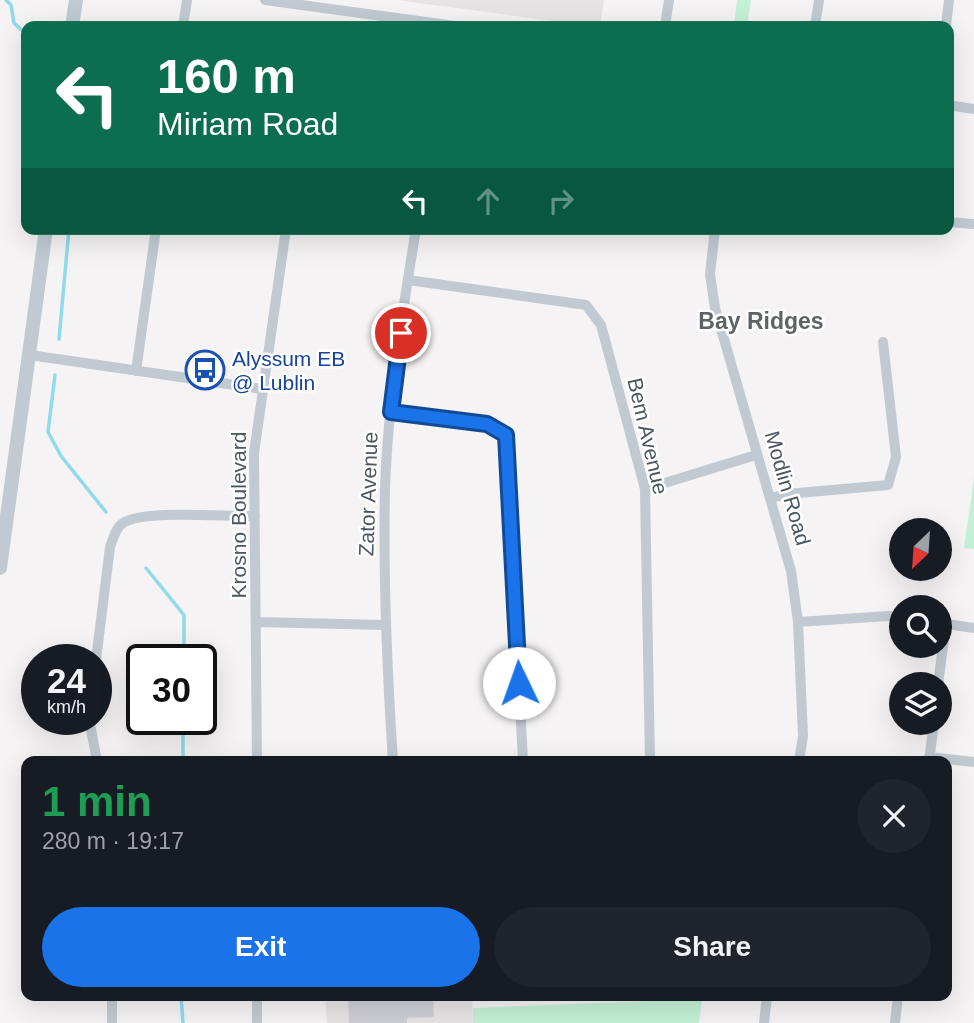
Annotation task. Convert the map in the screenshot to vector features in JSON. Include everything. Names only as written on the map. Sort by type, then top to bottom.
[{"type":"street","points":[[73,21],[76,0]]},
{"type":"street","points":[[184,21],[187,0]]},
{"type":"street","points":[[265,0],[316,4],[423,21]]},
{"type":"street","points":[[666,21],[669,0]]},
{"type":"street","points":[[816,21],[819,0]]},
{"type":"street","points":[[947,21],[950,0]]},
{"type":"street","points":[[954,106],[974,109]]},
{"type":"street","points":[[954,222],[974,224]]},
{"type":"street","points":[[0,568],[45,235]]},
{"type":"street","points":[[136,371],[155,235]]},
{"type":"street","name":"Krosno Boulevard","points":[[257,756],[254,453],[285,235]]},
{"type":"street","name":"Zator Avenue","points":[[393,756],[384,625],[385,487],[391,412],[415,235]]},
{"type":"street","name":"Modlin Road","points":[[714,235],[710,274],[715,308],[791,571],[798,622],[803,736],[800,756]]},
{"type":"street","name":"Bem Avenue","points":[[408,280],[586,305],[601,325],[645,489],[650,756]]},
{"type":"street","points":[[771,498],[888,485],[896,457],[883,342]]},
{"type":"street","points":[[30,355],[262,389]]},
{"type":"street","points":[[391,412],[487,424],[506,435],[523,756]]},
{"type":"street","points":[[645,489],[756,455]]},
{"type":"street","points":[[98,644],[110,547],[122,523],[142,516],[255,516]]},
{"type":"street","points":[[798,622],[889,616]]},
{"type":"street","points":[[257,622],[384,625]]},
{"type":"street","points":[[952,624],[974,628]]},
{"type":"street","points":[[92,735],[96,756]]},
{"type":"street","points":[[929,756],[932,735]]},
{"type":"street","points":[[952,761],[974,762]]},
{"type":"street","points":[[112,1001],[112,1023]]},
{"type":"street","points":[[257,1001],[257,1023]]},
{"type":"street","points":[[764,1023],[767,1001]]},
{"type":"street","points":[[894,1023],[897,1001]]},
{"type":"shaded area","points":[[397,0],[604,0],[601,21],[552,21]]},
{"type":"shaded area","points":[[325,1001],[472,1001],[473,1023],[327,1023]]},
{"type":"green space","points":[[737,0],[751,0],[748,21],[735,21]]},
{"type":"green space","points":[[974,478],[974,549],[964,548]]},
{"type":"green space","points":[[702,1001],[699,1023],[473,1023],[473,1008]]},
{"type":"building","points":[[348,1001],[433,1001],[434,1017],[407,1018],[407,1023],[349,1023]]},
{"type":"waterway","points":[[6,0],[11,5],[14,23],[21,29]]},
{"type":"waterway","points":[[59,339],[68,235]]},
{"type":"waterway","points":[[55,375],[48,432],[61,456],[106,512]]},
{"type":"waterway","points":[[146,568],[184,615],[184,644]]},
{"type":"waterway","points":[[183,735],[183,756]]},
{"type":"waterway","points":[[181,1001],[183,1023]]},
{"type":"place","name":"Alyssum EB @ Lublin","points":[[205,370]]},
{"type":"district","name":"Bay Ridges","points":[[761,321]]},
{"type":"route","points":[[401,333],[391,412],[487,424],[506,435],[519,683]]}]
